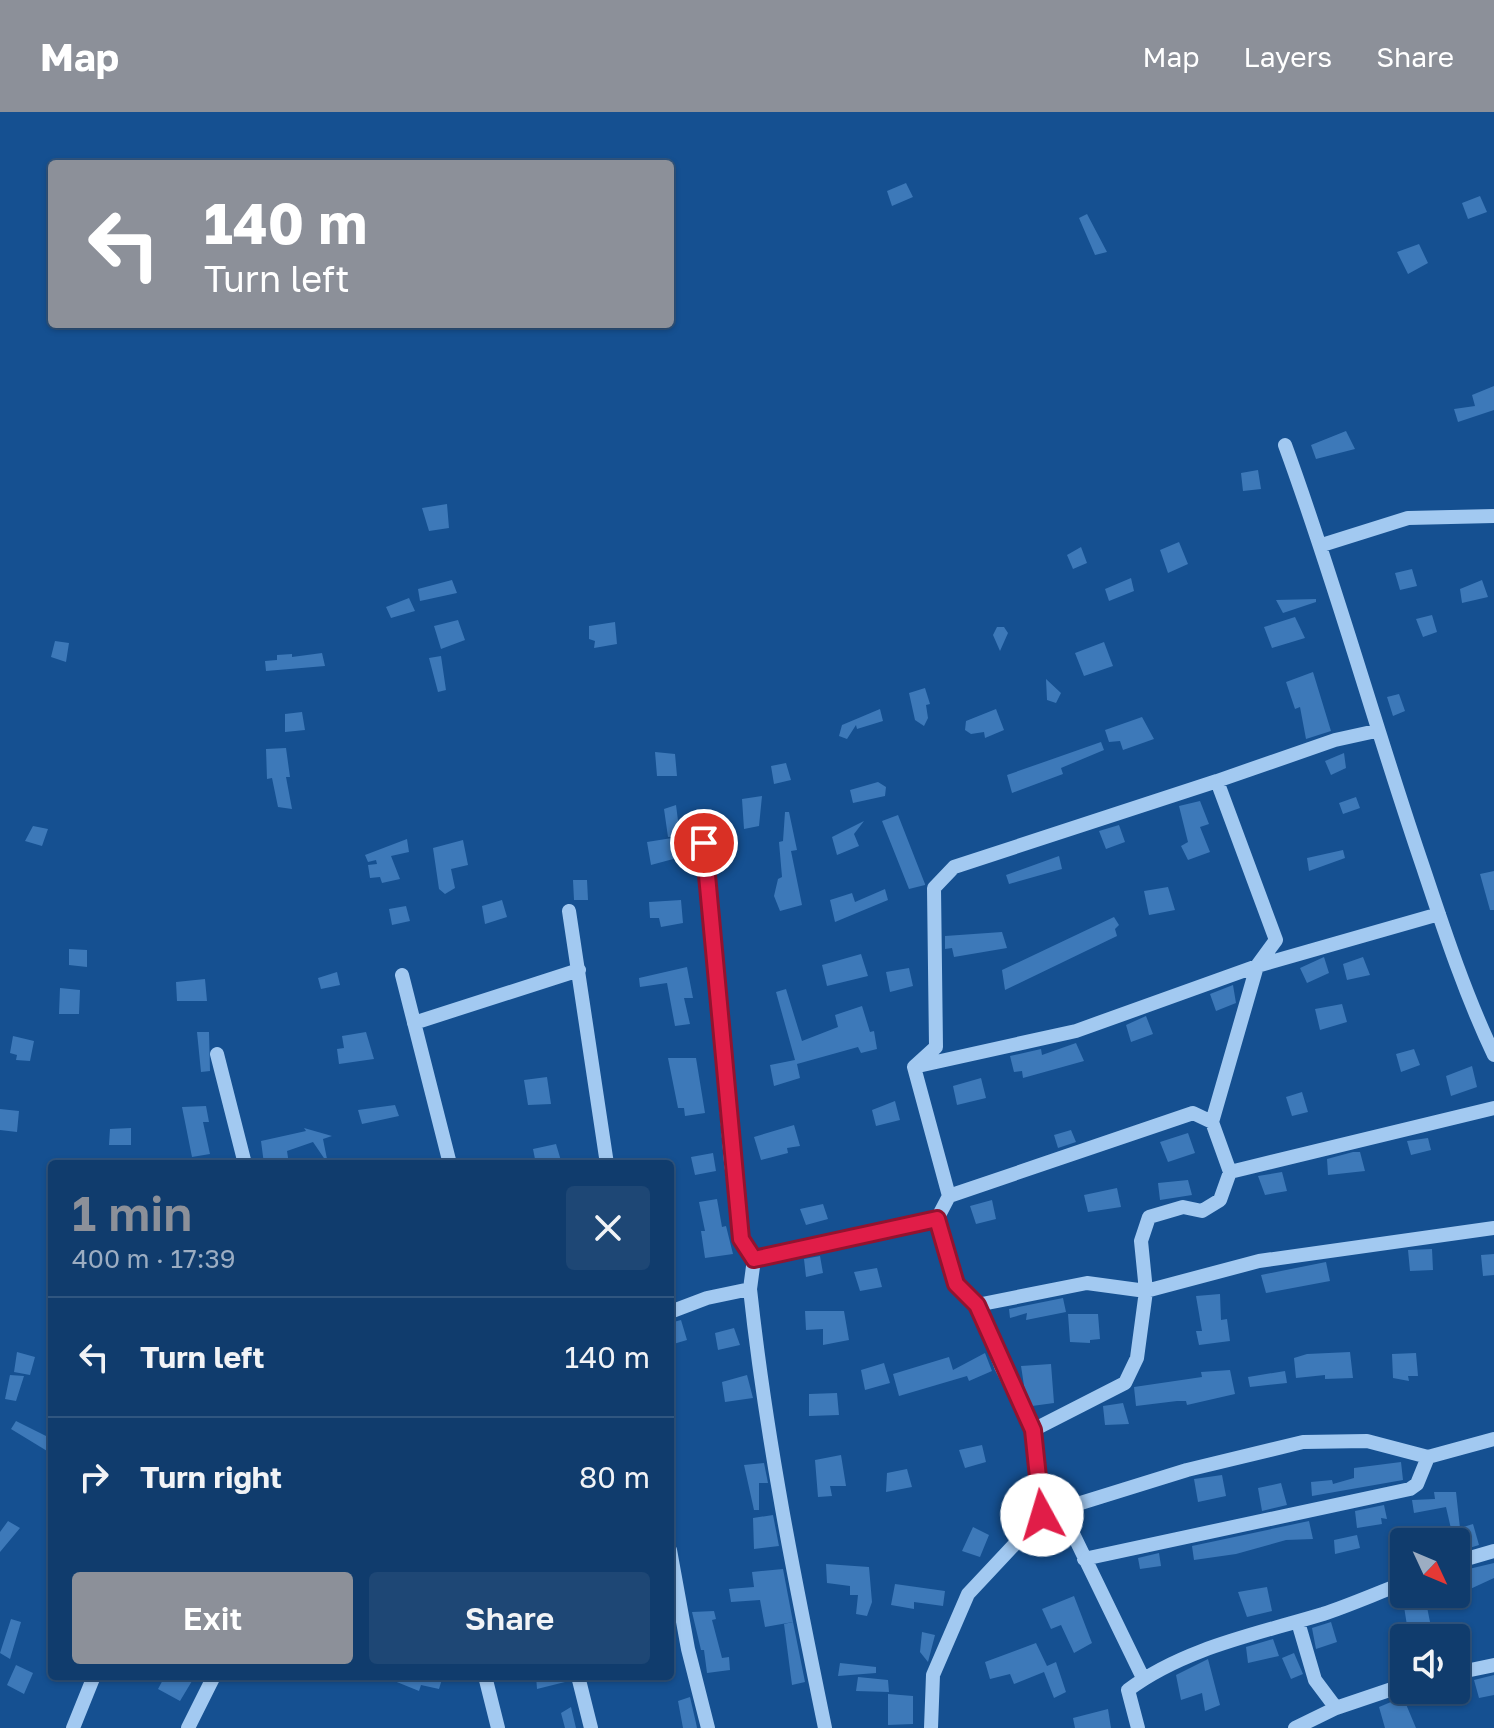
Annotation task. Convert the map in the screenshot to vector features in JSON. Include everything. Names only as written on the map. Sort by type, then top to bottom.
[{"type":"street","points":[[1285,445],[1322,545],[1376,731],[1439,914],[1494,1055]]},
{"type":"street","points":[[1322,545],[1408,518],[1494,516]]},
{"type":"street","points":[[914,1067],[936,1047],[934,888],[954,867],[1335,740],[1376,731]]},
{"type":"street","points":[[1033,1430],[1125,1383],[1137,1358],[1146,1291],[1141,1241],[1149,1217],[1183,1207],[1202,1211],[1220,1200],[1230,1172],[1212,1122],[1257,966],[1276,940],[1217,781]]},
{"type":"street","points":[[704,843],[735,1192],[741,1239],[754,1259],[750,1289],[760,1386],[783,1523],[825,1728]]},
{"type":"street","points":[[569,911],[606,1160]]},
{"type":"street","points":[[914,1067],[1076,1031],[1257,966],[1439,914]]},
{"type":"street","points":[[414,1023],[579,970]]},
{"type":"street","points":[[402,975],[449,1160]]},
{"type":"street","points":[[217,1054],[244,1160]]},
{"type":"street","points":[[914,1067],[949,1196],[937,1219],[956,1284],[977,1305],[1033,1430],[1042,1515]]},
{"type":"street","points":[[1230,1172],[1494,1108]]},
{"type":"street","points":[[949,1196],[1193,1113],[1212,1122]]},
{"type":"street","points":[[754,1259],[937,1219]]},
{"type":"street","points":[[977,1305],[1087,1283],[1146,1291],[1259,1261],[1494,1228]]},
{"type":"street","points":[[674,1311],[750,1289]]},
{"type":"street","points":[[931,1728],[933,1675],[968,1594],[1042,1515],[1187,1470],[1303,1442],[1367,1441],[1428,1457],[1494,1439]]},
{"type":"street","points":[[1084,1559],[1410,1489],[1417,1484],[1428,1457]]},
{"type":"street","points":[[1061,1509],[1143,1678]]},
{"type":"street","points":[[1470,1558],[1494,1551]]},
{"type":"street","points":[[674,1572],[688,1649],[708,1728]]},
{"type":"street","points":[[1138,1728],[1128,1690],[1143,1678],[1187,1656],[1298,1622],[1390,1588]]},
{"type":"street","points":[[1298,1622],[1315,1680],[1336,1708]]},
{"type":"street","points":[[1470,1670],[1494,1665]]},
{"type":"street","points":[[73,1728],[92,1680]]},
{"type":"street","points":[[188,1728],[212,1680]]},
{"type":"street","points":[[486,1680],[498,1728]]},
{"type":"street","points":[[579,1680],[591,1728]]},
{"type":"street","points":[[1295,1728],[1336,1708],[1390,1690]]},
{"type":"building","points":[[906,183],[913,197],[892,206],[887,191]]},
{"type":"building","points":[[1480,196],[1487,212],[1468,219],[1462,203]]},
{"type":"building","points":[[1087,214],[1107,252],[1095,255],[1079,218]]},
{"type":"building","points":[[1419,244],[1428,263],[1408,274],[1397,252]]},
{"type":"building","points":[[1494,386],[1494,410],[1458,422],[1454,409],[1475,406],[1472,395]]},
{"type":"building","points":[[1346,431],[1355,449],[1316,459],[1311,445]]},
{"type":"building","points":[[1258,470],[1261,489],[1243,491],[1241,473]]},
{"type":"building","points":[[447,504],[449,528],[429,531],[422,508]]},
{"type":"building","points":[[1179,542],[1188,564],[1168,573],[1160,550]]},
{"type":"building","points":[[1081,547],[1087,563],[1073,569],[1067,555]]},
{"type":"building","points":[[1412,569],[1417,586],[1400,590],[1395,573]]},
{"type":"building","points":[[1131,578],[1134,591],[1109,601],[1105,589]]},
{"type":"building","points":[[452,580],[457,593],[420,601],[418,589]]},
{"type":"building","points":[[1482,580],[1488,597],[1462,603],[1460,589]]},
{"type":"building","points":[[409,598],[415,611],[391,618],[386,607]]},
{"type":"building","points":[[1316,599],[1316,602],[1283,613],[1276,600]]},
{"type":"building","points":[[1432,615],[1437,632],[1423,637],[1416,619]]},
{"type":"building","points":[[1295,617],[1305,638],[1272,648],[1264,627]]},
{"type":"building","points":[[458,620],[465,640],[441,649],[434,626]]},
{"type":"building","points":[[615,622],[617,644],[594,648],[595,641],[589,639],[589,626]]},
{"type":"building","points":[[997,627],[1004,627],[1008,633],[1000,651],[993,635]]},
{"type":"building","points":[[55,641],[69,643],[66,662],[51,657]]},
{"type":"building","points":[[1104,642],[1113,666],[1084,676],[1075,653]]},
{"type":"building","points":[[322,653],[325,666],[266,671],[265,661],[277,660],[277,655],[292,654],[292,657]]},
{"type":"building","points":[[441,656],[446,690],[438,692],[429,658]]},
{"type":"building","points":[[1313,672],[1331,731],[1306,739],[1300,707],[1295,709],[1286,682]]},
{"type":"building","points":[[1046,679],[1061,693],[1056,703],[1047,700]]},
{"type":"building","points":[[925,688],[930,704],[926,705],[928,718],[924,726],[915,720],[909,693]]},
{"type":"building","points":[[1399,694],[1405,711],[1393,716],[1387,697]]},
{"type":"building","points":[[880,709],[883,721],[857,729],[856,725],[847,739],[839,736],[842,725]]},
{"type":"building","points":[[996,709],[1004,730],[985,738],[984,732],[971,734],[965,730],[966,721]]},
{"type":"building","points":[[302,712],[305,730],[285,732],[285,714]]},
{"type":"building","points":[[1142,717],[1154,739],[1123,750],[1120,741],[1109,742],[1105,730]]},
{"type":"building","points":[[1101,742],[1104,750],[1061,768],[1063,774],[1012,793],[1007,775]]},
{"type":"building","points":[[286,748],[290,777],[286,777],[292,809],[278,807],[272,778],[267,779],[266,749]]},
{"type":"building","points":[[655,752],[675,754],[677,776],[657,776]]},
{"type":"building","points":[[1344,753],[1346,768],[1331,775],[1325,761]]},
{"type":"building","points":[[786,763],[791,780],[774,784],[771,766]]},
{"type":"building","points":[[878,782],[886,787],[885,796],[853,803],[850,790]]},
{"type":"building","points":[[762,796],[759,826],[744,829],[742,799]]},
{"type":"building","points":[[1356,797],[1360,808],[1343,814],[1339,803]]},
{"type":"building","points":[[1200,801],[1209,824],[1200,827],[1210,852],[1188,860],[1181,846],[1188,842],[1179,806]]},
{"type":"building","points":[[676,805],[680,836],[668,837],[664,809]]},
{"type":"building","points":[[785,812],[789,812],[797,850],[791,851],[802,905],[780,911],[774,896],[778,879],[782,877],[779,842],[783,841]]},
{"type":"building","points":[[898,815],[925,885],[909,889],[882,821]]},
{"type":"building","points":[[864,821],[854,834],[859,846],[837,855],[832,837]]},
{"type":"building","points":[[1119,825],[1125,842],[1106,849],[1099,831]]},
{"type":"building","points":[[33,826],[48,829],[42,846],[25,841]]},
{"type":"building","points":[[672,838],[677,858],[651,865],[647,842]]},
{"type":"building","points":[[407,839],[409,852],[391,856],[400,879],[382,883],[380,877],[370,878],[368,865],[377,864],[376,860],[368,862],[365,855]]},
{"type":"building","points":[[463,840],[468,865],[451,869],[455,888],[445,894],[439,889],[433,848]]},
{"type":"building","points":[[1343,850],[1345,858],[1309,871],[1307,858]]},
{"type":"building","points":[[1059,856],[1062,869],[1009,884],[1006,875]]},
{"type":"building","points":[[1494,871],[1494,910],[1490,910],[1480,874]]},
{"type":"building","points":[[573,880],[587,880],[588,900],[574,900]]},
{"type":"building","points":[[1168,887],[1175,910],[1149,915],[1144,891]]},
{"type":"building","points":[[885,889],[888,900],[835,922],[830,900],[852,893],[855,902]]},
{"type":"building","points":[[502,900],[507,917],[485,924],[482,906]]},
{"type":"building","points":[[681,900],[683,923],[661,927],[659,918],[650,918],[649,902]]},
{"type":"building","points":[[406,906],[410,921],[392,925],[389,909]]},
{"type":"building","points":[[1114,917],[1119,925],[1115,929],[1117,936],[1005,990],[1002,970]]},
{"type":"building","points":[[1002,932],[1007,948],[954,957],[952,948],[945,949],[945,936]]},
{"type":"building","points":[[69,949],[87,950],[87,967],[69,965]]},
{"type":"building","points":[[861,954],[868,976],[827,986],[822,965]]},
{"type":"building","points":[[1324,957],[1329,973],[1307,983],[1300,968]]},
{"type":"building","points":[[1363,957],[1370,975],[1347,980],[1343,964]]},
{"type":"building","points":[[687,967],[693,998],[684,998],[690,1024],[675,1026],[667,983],[640,987],[639,978]]},
{"type":"building","points":[[909,968],[913,986],[890,992],[886,972]]},
{"type":"building","points":[[337,972],[340,985],[321,989],[318,978]]},
{"type":"building","points":[[205,979],[207,1001],[177,1001],[176,982]]},
{"type":"building","points":[[1233,985],[1236,1003],[1216,1011],[1210,994]]},
{"type":"building","points":[[60,988],[80,990],[79,1014],[59,1014]]},
{"type":"building","points":[[786,989],[802,1041],[838,1027],[835,1015],[862,1006],[870,1032],[874,1031],[877,1049],[861,1053],[858,1047],[797,1064],[800,1078],[774,1086],[770,1065],[795,1060],[776,992]]},
{"type":"building","points":[[1342,1004],[1347,1022],[1320,1030],[1315,1009]]},
{"type":"building","points":[[1146,1016],[1153,1034],[1131,1042],[1126,1025]]},
{"type":"building","points":[[197,1032],[209,1032],[210,1071],[201,1072]]},
{"type":"building","points":[[366,1032],[374,1059],[339,1064],[337,1049],[344,1048],[342,1036]]},
{"type":"building","points":[[13,1036],[34,1041],[30,1061],[16,1060],[17,1055],[10,1053]]},
{"type":"building","points":[[1076,1043],[1084,1061],[1023,1078],[1022,1071],[1014,1072],[1010,1056],[1041,1049],[1042,1055]]},
{"type":"building","points":[[1414,1049],[1420,1065],[1401,1072],[1396,1054]]},
{"type":"building","points":[[668,1058],[696,1058],[705,1113],[685,1116],[684,1108],[678,1108]]},
{"type":"building","points":[[1472,1066],[1477,1087],[1451,1096],[1446,1076]]},
{"type":"building","points":[[547,1077],[551,1104],[528,1105],[524,1080]]},
{"type":"building","points":[[981,1078],[986,1098],[957,1105],[953,1086]]},
{"type":"building","points":[[1302,1092],[1308,1112],[1292,1116],[1286,1097]]},
{"type":"building","points":[[895,1101],[900,1120],[876,1126],[872,1110]]},
{"type":"building","points":[[395,1105],[399,1116],[362,1124],[358,1110]]},
{"type":"building","points":[[206,1106],[209,1122],[203,1122],[210,1154],[192,1157],[182,1107]]},
{"type":"building","points":[[0,1109],[19,1111],[17,1132],[0,1130]]},
{"type":"building","points":[[794,1125],[800,1146],[787,1148],[788,1153],[761,1160],[754,1137]]},
{"type":"building","points":[[131,1128],[131,1145],[109,1145],[110,1129]]},
{"type":"building","points":[[304,1128],[332,1136],[323,1139],[327,1160],[313,1142],[287,1151],[288,1160],[263,1160],[261,1141],[306,1131]]},
{"type":"building","points":[[1071,1130],[1076,1142],[1058,1148],[1054,1135]]},
{"type":"building","points":[[1188,1133],[1195,1153],[1168,1162],[1160,1142]]},
{"type":"building","points":[[1428,1138],[1431,1150],[1411,1155],[1407,1141]]},
{"type":"building","points":[[556,1144],[561,1160],[535,1160],[533,1149]]},
{"type":"building","points":[[1360,1152],[1365,1171],[1328,1175],[1327,1159]]},
{"type":"building","points":[[713,1153],[716,1171],[695,1175],[691,1157]]},
{"type":"building","points":[[1282,1172],[1287,1191],[1265,1195],[1258,1176]]},
{"type":"building","points":[[1188,1180],[1192,1195],[1160,1200],[1158,1183]]},
{"type":"building","points":[[1117,1188],[1121,1207],[1088,1212],[1084,1195]]},
{"type":"building","points":[[717,1199],[722,1227],[726,1226],[733,1254],[705,1258],[701,1231],[705,1231],[699,1202]]},
{"type":"building","points":[[992,1200],[996,1219],[976,1224],[970,1206]]},
{"type":"building","points":[[823,1204],[828,1219],[806,1225],[800,1209]]},
{"type":"building","points":[[1432,1249],[1433,1270],[1410,1271],[1408,1250]]},
{"type":"building","points":[[1494,1254],[1494,1275],[1483,1276],[1481,1255]]},
{"type":"building","points":[[820,1256],[823,1273],[806,1277],[804,1259]]},
{"type":"building","points":[[1326,1262],[1330,1281],[1266,1293],[1261,1275]]},
{"type":"building","points":[[877,1268],[882,1287],[860,1291],[854,1272]]},
{"type":"building","points":[[1220,1294],[1221,1320],[1227,1319],[1230,1341],[1199,1345],[1196,1331],[1202,1331],[1196,1296]]},
{"type":"building","points":[[1063,1298],[1066,1312],[1026,1320],[1027,1313],[1010,1318],[1009,1309]]},
{"type":"building","points":[[805,1311],[844,1311],[849,1340],[823,1345],[823,1329],[806,1330]]},
{"type":"building","points":[[1068,1314],[1098,1314],[1100,1339],[1090,1340],[1090,1343],[1070,1342]]},
{"type":"building","points":[[681,1320],[687,1340],[674,1344],[674,1322]]},
{"type":"building","points":[[734,1328],[740,1345],[718,1350],[715,1333]]},
{"type":"building","points":[[17,1352],[35,1357],[30,1375],[14,1372]]},
{"type":"building","points":[[1350,1352],[1353,1378],[1325,1379],[1325,1375],[1296,1378],[1294,1358],[1307,1354]]},
{"type":"building","points":[[985,1353],[992,1371],[969,1381],[967,1376],[899,1396],[893,1374],[949,1357],[953,1370]]},
{"type":"building","points":[[1416,1353],[1418,1376],[1408,1376],[1409,1381],[1393,1378],[1392,1354]]},
{"type":"building","points":[[884,1363],[890,1383],[865,1390],[861,1370]]},
{"type":"building","points":[[1051,1364],[1054,1403],[1032,1406],[1025,1392],[1021,1366]]},
{"type":"building","points":[[1230,1370],[1235,1394],[1187,1405],[1186,1401],[1177,1401],[1136,1406],[1134,1387],[1202,1377],[1201,1372]]},
{"type":"building","points":[[1285,1371],[1287,1383],[1250,1387],[1248,1377]]},
{"type":"building","points":[[10,1375],[24,1376],[16,1401],[5,1399]]},
{"type":"building","points":[[747,1375],[753,1398],[725,1402],[722,1382]]},
{"type":"building","points":[[837,1393],[839,1415],[809,1416],[809,1394]]},
{"type":"building","points":[[1123,1403],[1129,1424],[1105,1425],[1103,1406]]},
{"type":"building","points":[[16,1421],[48,1437],[48,1452],[11,1429]]},
{"type":"building","points":[[982,1445],[986,1462],[965,1468],[959,1450]]},
{"type":"building","points":[[841,1455],[846,1486],[830,1486],[832,1496],[818,1497],[815,1460]]},
{"type":"building","points":[[1401,1462],[1403,1480],[1312,1496],[1311,1482],[1332,1480],[1333,1484],[1354,1478],[1354,1468]]},
{"type":"building","points":[[764,1463],[768,1483],[759,1483],[759,1510],[754,1510],[744,1465]]},
{"type":"building","points":[[907,1469],[912,1487],[886,1492],[887,1473]]},
{"type":"building","points":[[1222,1475],[1226,1496],[1198,1502],[1194,1479]]},
{"type":"building","points":[[1281,1483],[1287,1505],[1262,1511],[1258,1488]]},
{"type":"building","points":[[1434,1492],[1456,1492],[1460,1528],[1451,1528],[1446,1507],[1414,1513],[1412,1500],[1435,1499]]},
{"type":"building","points":[[1384,1505],[1387,1519],[1381,1518],[1382,1524],[1357,1528],[1355,1511]]},
{"type":"building","points":[[773,1515],[779,1546],[754,1549],[753,1518]]},
{"type":"building","points":[[8,1521],[20,1528],[0,1552],[0,1532]]},
{"type":"building","points":[[1309,1521],[1313,1539],[1286,1540],[1236,1554],[1194,1560],[1192,1546]]},
{"type":"building","points":[[1473,1524],[1479,1545],[1470,1548],[1470,1528],[1460,1528]]},
{"type":"building","points":[[973,1527],[989,1535],[980,1557],[962,1551]]},
{"type":"building","points":[[1357,1535],[1360,1548],[1335,1554],[1334,1540]]},
{"type":"building","points":[[1159,1553],[1161,1566],[1140,1569],[1138,1558]]},
{"type":"building","points":[[1494,1563],[1494,1578],[1470,1589],[1470,1569]]},
{"type":"building","points":[[826,1564],[869,1567],[872,1602],[867,1616],[856,1614],[858,1595],[850,1595],[850,1586],[827,1583]]},
{"type":"building","points":[[783,1569],[793,1622],[765,1627],[760,1600],[731,1602],[729,1589],[754,1587],[752,1572]]},
{"type":"building","points":[[895,1584],[945,1591],[943,1606],[914,1602],[914,1609],[891,1605]]},
{"type":"building","points":[[1267,1587],[1272,1611],[1247,1617],[1238,1592]]},
{"type":"building","points":[[1074,1596],[1092,1643],[1074,1653],[1061,1625],[1051,1629],[1042,1609]]},
{"type":"building","points":[[1404,1608],[1427,1608],[1430,1624],[1407,1624]]},
{"type":"building","points":[[714,1611],[716,1619],[712,1620],[722,1658],[729,1657],[730,1670],[707,1673],[704,1650],[701,1650],[692,1612]]},
{"type":"building","points":[[11,1619],[21,1622],[10,1659],[0,1653]]},
{"type":"building","points":[[793,1622],[805,1682],[792,1685],[784,1624]]},
{"type":"building","points":[[1331,1622],[1337,1642],[1316,1649],[1312,1628]]},
{"type":"building","points":[[922,1632],[935,1635],[928,1662],[920,1652]]},
{"type":"building","points":[[1273,1639],[1279,1656],[1248,1663],[1246,1647]]},
{"type":"building","points":[[1036,1643],[1047,1666],[1056,1662],[1066,1692],[1054,1698],[1044,1672],[1014,1684],[1010,1674],[990,1679],[985,1662]]},
{"type":"building","points":[[1294,1653],[1303,1674],[1291,1679],[1282,1658]]},
{"type":"building","points":[[1208,1659],[1220,1705],[1205,1711],[1202,1693],[1181,1700],[1176,1675]]},
{"type":"building","points":[[840,1663],[876,1667],[876,1673],[838,1676]]},
{"type":"building","points":[[16,1665],[33,1673],[24,1694],[7,1685]]},
{"type":"building","points":[[1494,1675],[1494,1695],[1479,1698],[1474,1680]]},
{"type":"building","points":[[858,1677],[888,1680],[889,1692],[856,1691]]},
{"type":"building","points":[[163,1680],[193,1680],[180,1701],[158,1689]]},
{"type":"building","points":[[392,1680],[442,1680],[439,1689],[421,1685],[419,1691]]},
{"type":"building","points":[[536,1680],[569,1680],[569,1681],[537,1689]]},
{"type":"building","points":[[888,1694],[913,1696],[913,1724],[888,1725]]},
{"type":"building","points":[[690,1697],[697,1728],[683,1728],[678,1701]]},
{"type":"building","points":[[1390,1702],[1406,1704],[1416,1728],[1385,1728],[1379,1707]]},
{"type":"building","points":[[571,1707],[576,1728],[565,1728],[561,1713]]},
{"type":"building","points":[[1108,1709],[1111,1728],[1075,1728],[1073,1718]]},
{"type":"route","points":[[704,843],[731,1162],[741,1239],[754,1259],[937,1219],[956,1284],[977,1305],[1001,1366],[1033,1430],[1042,1515]]}]
